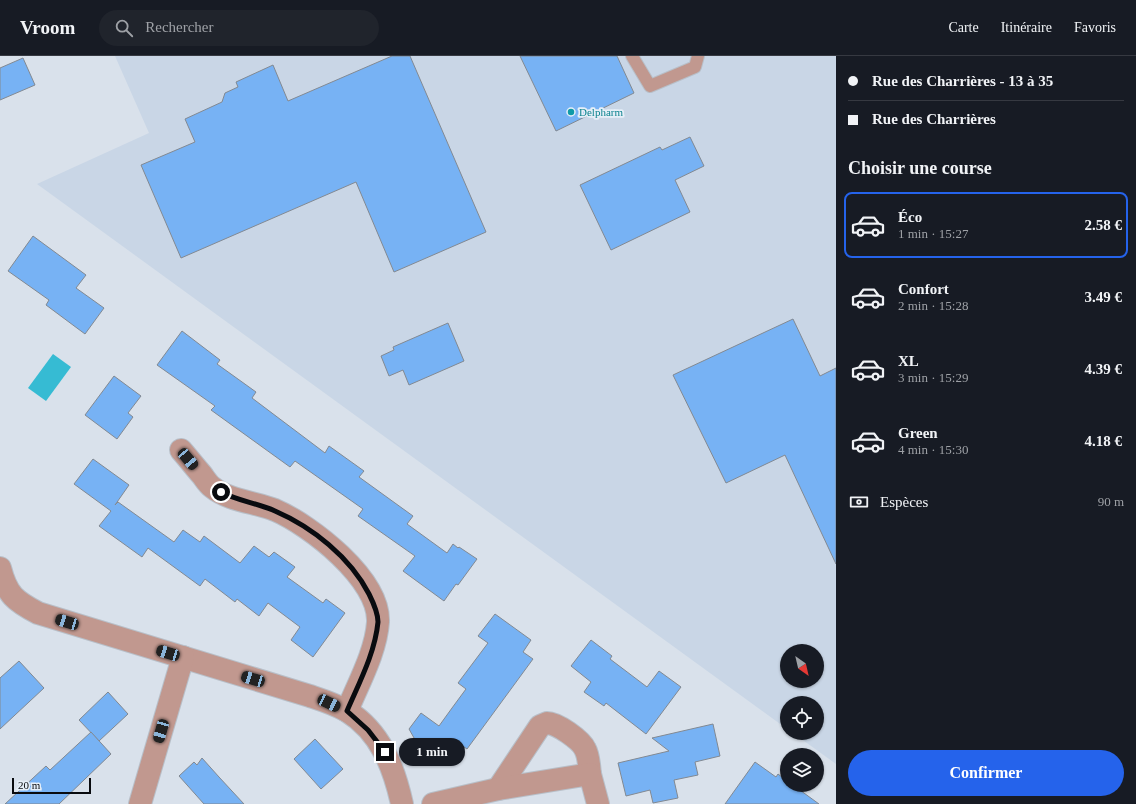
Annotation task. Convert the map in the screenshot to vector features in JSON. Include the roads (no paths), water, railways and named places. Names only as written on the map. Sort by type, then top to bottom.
[{"type":"street","points":[[180,450],[212,487],[229,496],[274,510],[292,518],[309,530],[340,555],[364,584],[374,604],[378,621],[375,639],[369,657],[347,711]]},
{"type":"street","points":[[0,568],[4,582],[6,603],[24,606],[38,614],[310,696],[347,711],[368,730],[385,752],[392,766],[402,804]]},
{"type":"street","points":[[140,804],[183,657]]},
{"type":"street","points":[[498,789],[540,726],[547,722],[556,725],[581,743],[586,752],[598,804]]},
{"type":"street","points":[[433,804],[498,789],[590,774]]},
{"type":"lane","points":[[632,56],[650,86],[696,67],[698,56]]},
{"type":"water","points":[[53,354],[71,367],[46,401],[28,388]]},
{"type":"place","name":"Delpharm","points":[[571,112]]}]
